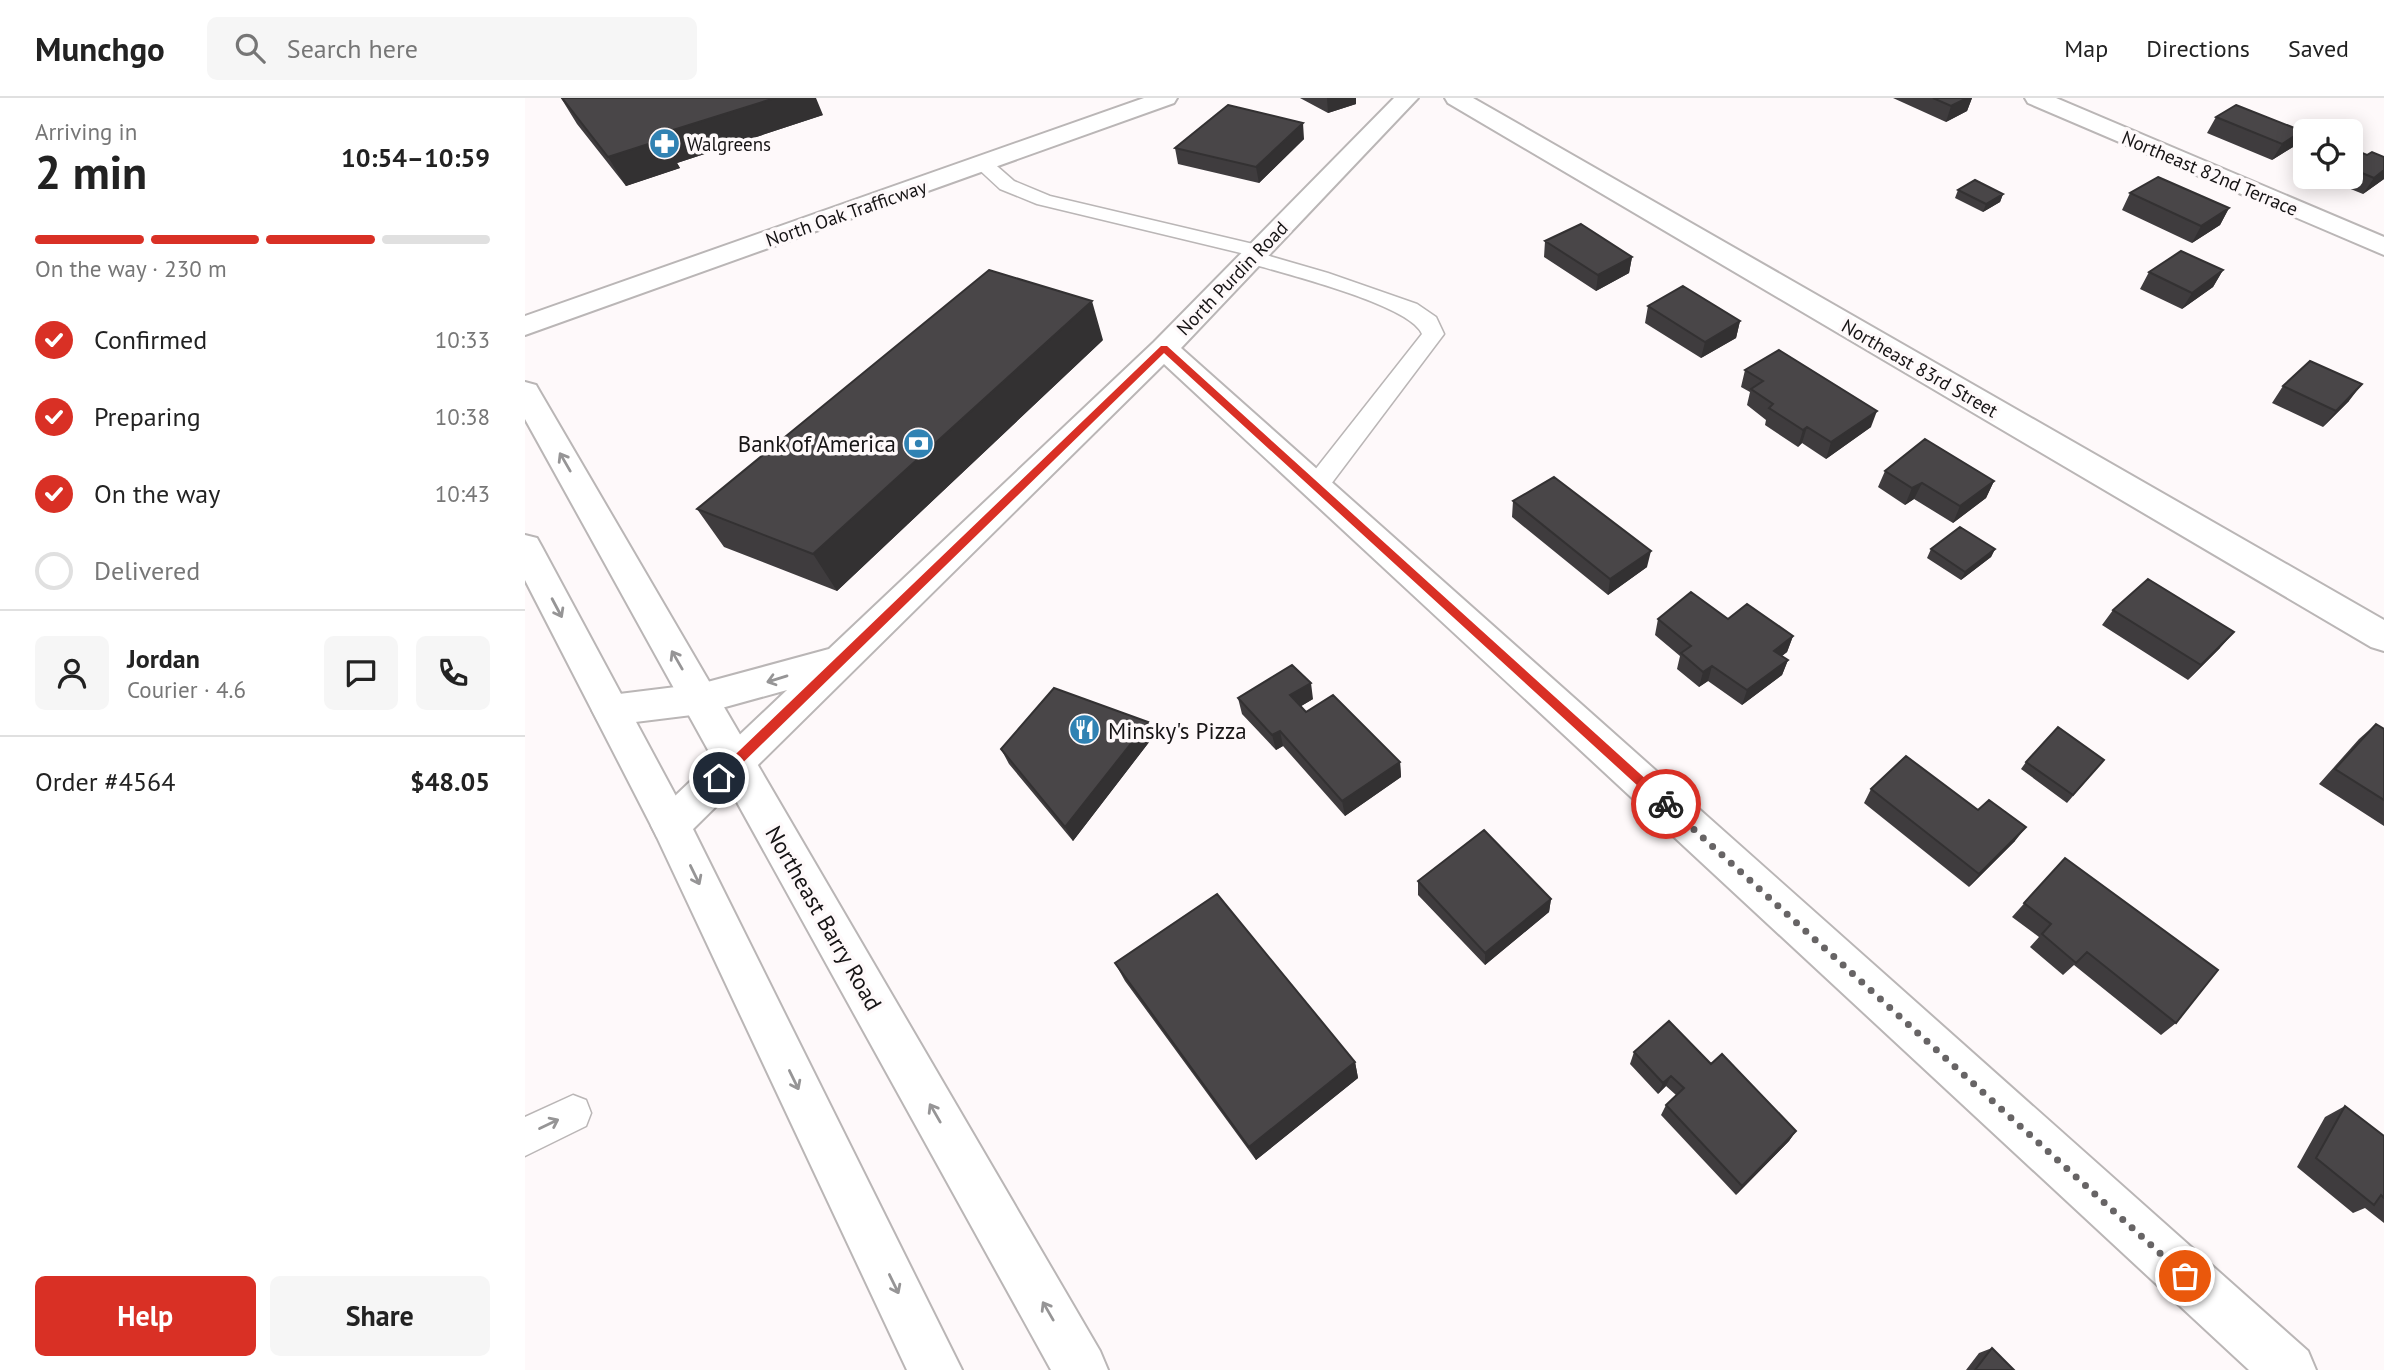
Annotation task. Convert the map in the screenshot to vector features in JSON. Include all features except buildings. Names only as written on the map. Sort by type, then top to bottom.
[{"type":"street","name":"North Oak Trafficway","points":[[525,326],[1166,98]]},
{"type":"street","name":"North Purdin Road","points":[[671,825],[1164,348],[1407,98]]},
{"type":"street","name":"Northeast 83rd Street","points":[[1456,98],[2384,637]]},
{"type":"street","name":"Northeast 82nd Terrace","points":[[2036,98],[2384,247]]},
{"type":"street","points":[[1164,348],[2289,1370]]},
{"type":"street","name":"Northeast Barry Road","points":[[525,392],[1081,1370]]},
{"type":"street","points":[[525,547],[671,825],[935,1370]]},
{"type":"street","name":"North Purdin Road","points":[[611,710],[700,699],[842,659]]},
{"type":"lane","points":[[983,164],[1007,186],[1044,200],[1255,255],[1409,309],[1428,322],[1433,334],[1316,486]]},
{"type":"lane","points":[[525,1137],[573,1112]]},
{"type":"way so far","points":[[1666,804],[2185,1276]]},
{"type":"place","name":"Walgreens","points":[[664,144]]},
{"type":"place","name":"Bank of America","points":[[919,443]]},
{"type":"place","name":"Minsky's Pizza","points":[[1085,730]]},
{"type":"route","points":[[719,778],[1164,348],[1666,804]]}]
